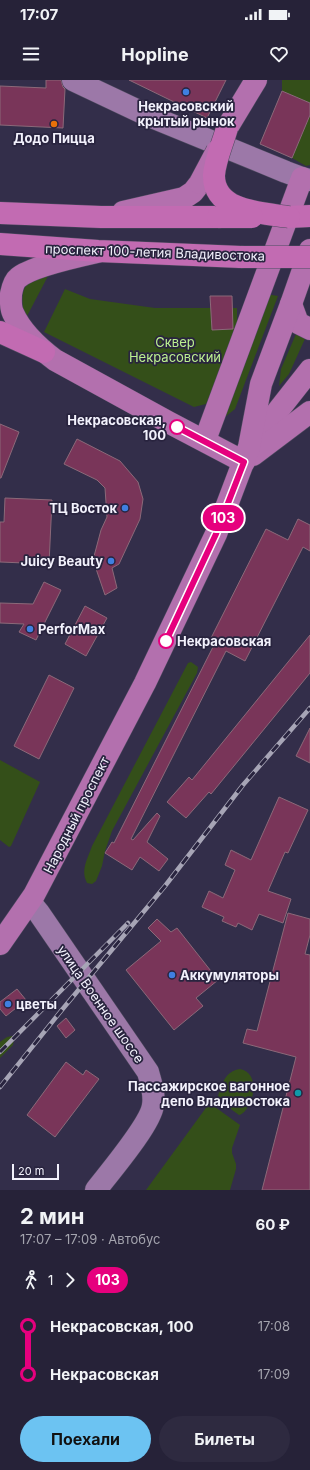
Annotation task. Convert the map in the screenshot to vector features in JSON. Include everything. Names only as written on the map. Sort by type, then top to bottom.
[{"type":"highway","points":[[227,128],[214,175],[217,191],[223,199],[230,204],[259,212],[300,216]]},
{"type":"highway","points":[[0,213],[101,217],[300,216]]},
{"type":"highway","name":"проспект 100-летия Владивостока","points":[[0,244],[98,251],[241,257],[310,257]]},
{"type":"highway","points":[[0,332],[44,352]]},
{"type":"main road","points":[[73,80],[180,129],[306,179],[205,440]]},
{"type":"main road","points":[[101,217],[184,198],[193,192],[200,183],[227,128],[256,80]]},
{"type":"main road","points":[[246,454],[261,384],[310,250]]},
{"type":"main road","points":[[98,251],[31,270],[18,278],[12,290],[12,312],[25,332],[44,352],[55,360],[136,405],[205,440],[246,454]]},
{"type":"main road","points":[[291,304],[298,323],[310,329]]},
{"type":"main road","points":[[246,454],[310,370]]},
{"type":"main road","points":[[246,454],[310,412]]},
{"type":"main road","name":"Народный проспект","points":[[0,944],[30,902],[145,683],[216,534],[246,454]]},
{"type":"main road","name":"улица Военное шоссе","points":[[30,902],[148,1072],[154,1093],[153,1106],[147,1122],[96,1190]]},
{"type":"green space","points":[[282,80],[310,80],[310,103],[282,91]]},
{"type":"green space","points":[[310,115],[310,165],[306,166],[292,158]]},
{"type":"green space","points":[[48,276],[26,318],[22,301],[26,285],[35,278]]},
{"type":"green space","name":"Сквер Некрасовский","points":[[65,289],[90,299],[155,308],[237,308],[237,332],[206,404],[194,407],[44,332]],"holes":[[[211,311],[232,311],[233,329],[212,330]]]},
{"type":"green space","points":[[266,294],[278,296],[235,409],[215,425]]},
{"type":"green space","points":[[299,327],[309,330],[289,374],[279,386],[281,369]]},
{"type":"green space","points":[[191,662],[198,667],[197,673],[112,831],[96,881],[92,884],[87,883],[84,869],[92,846],[188,663]]},
{"type":"green space","points":[[0,760],[40,782],[11,846],[9,847],[0,840]]},
{"type":"green space","points":[[12,1036],[14,1038],[13,1045],[0,1058],[0,1042],[7,1037]]},
{"type":"green space","points":[[240,1069],[247,1072],[252,1078],[253,1093],[248,1108],[239,1115],[221,1102],[218,1096],[228,1075],[235,1070]]},
{"type":"green space","points":[[208,1105],[215,1107],[240,1125],[232,1148],[236,1169],[230,1190],[146,1190]]},
{"type":"building","points":[[46,80],[61,80],[65,89],[63,128],[0,125],[0,86],[46,88]]},
{"type":"building","name":"Некрасовский крытый рынок","points":[[129,80],[226,80],[207,118]]},
{"type":"building","points":[[282,91],[310,103],[310,115],[292,158],[260,144]]},
{"type":"building","points":[[210,296],[232,296],[233,329],[212,330]]},
{"type":"building","points":[[0,424],[19,432],[1,478],[0,478]]},
{"type":"building","points":[[77,439],[120,461],[138,482],[143,499],[140,519],[119,564],[112,568],[117,588],[105,595],[93,560],[101,530],[107,517],[105,488],[97,480],[64,464]]},
{"type":"building","points":[[5,498],[52,500],[49,564],[0,562],[0,522],[4,522]]},
{"type":"building","points":[[298,519],[310,525],[310,551],[303,547],[245,661],[226,651],[131,839],[133,840],[157,813],[160,816],[147,842],[168,859],[159,871],[140,857],[132,870],[105,853],[112,842],[114,843],[214,645],[209,642],[266,529],[288,540]]},
{"type":"building","points":[[44,582],[61,590],[36,640],[19,632],[24,624],[0,623],[0,603],[33,604]]},
{"type":"building","points":[[85,606],[107,618],[86,656],[65,644]]},
{"type":"building","points":[[310,635],[310,673],[211,794],[209,792],[186,818],[167,802],[189,777],[192,780]]},
{"type":"building","points":[[49,675],[74,688],[39,759],[14,746]]},
{"type":"building","points":[[310,728],[310,763],[296,756]]},
{"type":"building","points":[[279,797],[308,810],[288,853],[285,852],[268,891],[291,899],[283,923],[259,914],[252,930],[238,923],[236,927],[222,921],[224,917],[202,907],[209,891],[223,898],[235,870],[225,865],[231,850],[251,860]]},
{"type":"building","points":[[288,913],[310,919],[310,935],[305,954],[310,955],[310,1190],[262,1190],[296,1057],[243,1043],[247,1029],[257,1031]]},
{"type":"building","name":"Аккумуляторы","points":[[157,919],[171,932],[177,928],[218,980],[196,998],[203,1006],[174,1030],[126,970],[161,941],[148,928]]},
{"type":"building","points":[[17,989],[26,1000],[6,1016],[0,1009],[0,1002]]},
{"type":"building","points":[[66,1018],[75,1030],[66,1038],[57,1026]]},
{"type":"building","points":[[66,1062],[83,1075],[86,1070],[99,1079],[55,1137],[27,1115]]},
{"type":"railway","points":[[0,1087],[165,886],[243,785],[310,708]]},
{"type":"railway","points":[[0,1052],[128,923]]},
{"type":"bus line","name":"103","points":[[166,641],[216,534],[244,462],[205,440],[177,427]]},
{"type":"place","name":"Некрасовский крытый рынок","points":[[186,92]]},
{"type":"place","name":"Додо Пицца","points":[[54,124]]},
{"type":"place","name":"Некрасовская, 100","points":[[177,427]]},
{"type":"place","name":"ТЦ Восток","points":[[125,508]]},
{"type":"place","name":"Juicy Beauty","points":[[111,561]]},
{"type":"place","name":"PerforMax","points":[[30,629]]},
{"type":"place","name":"Некрасовская","points":[[166,641]]},
{"type":"place","name":"Аккумуляторы","points":[[172,975]]},
{"type":"place","name":"цветы","points":[[8,1004]]},
{"type":"place","name":"Пассажирское вагонное депо Владивостока","points":[[298,1093]]}]
